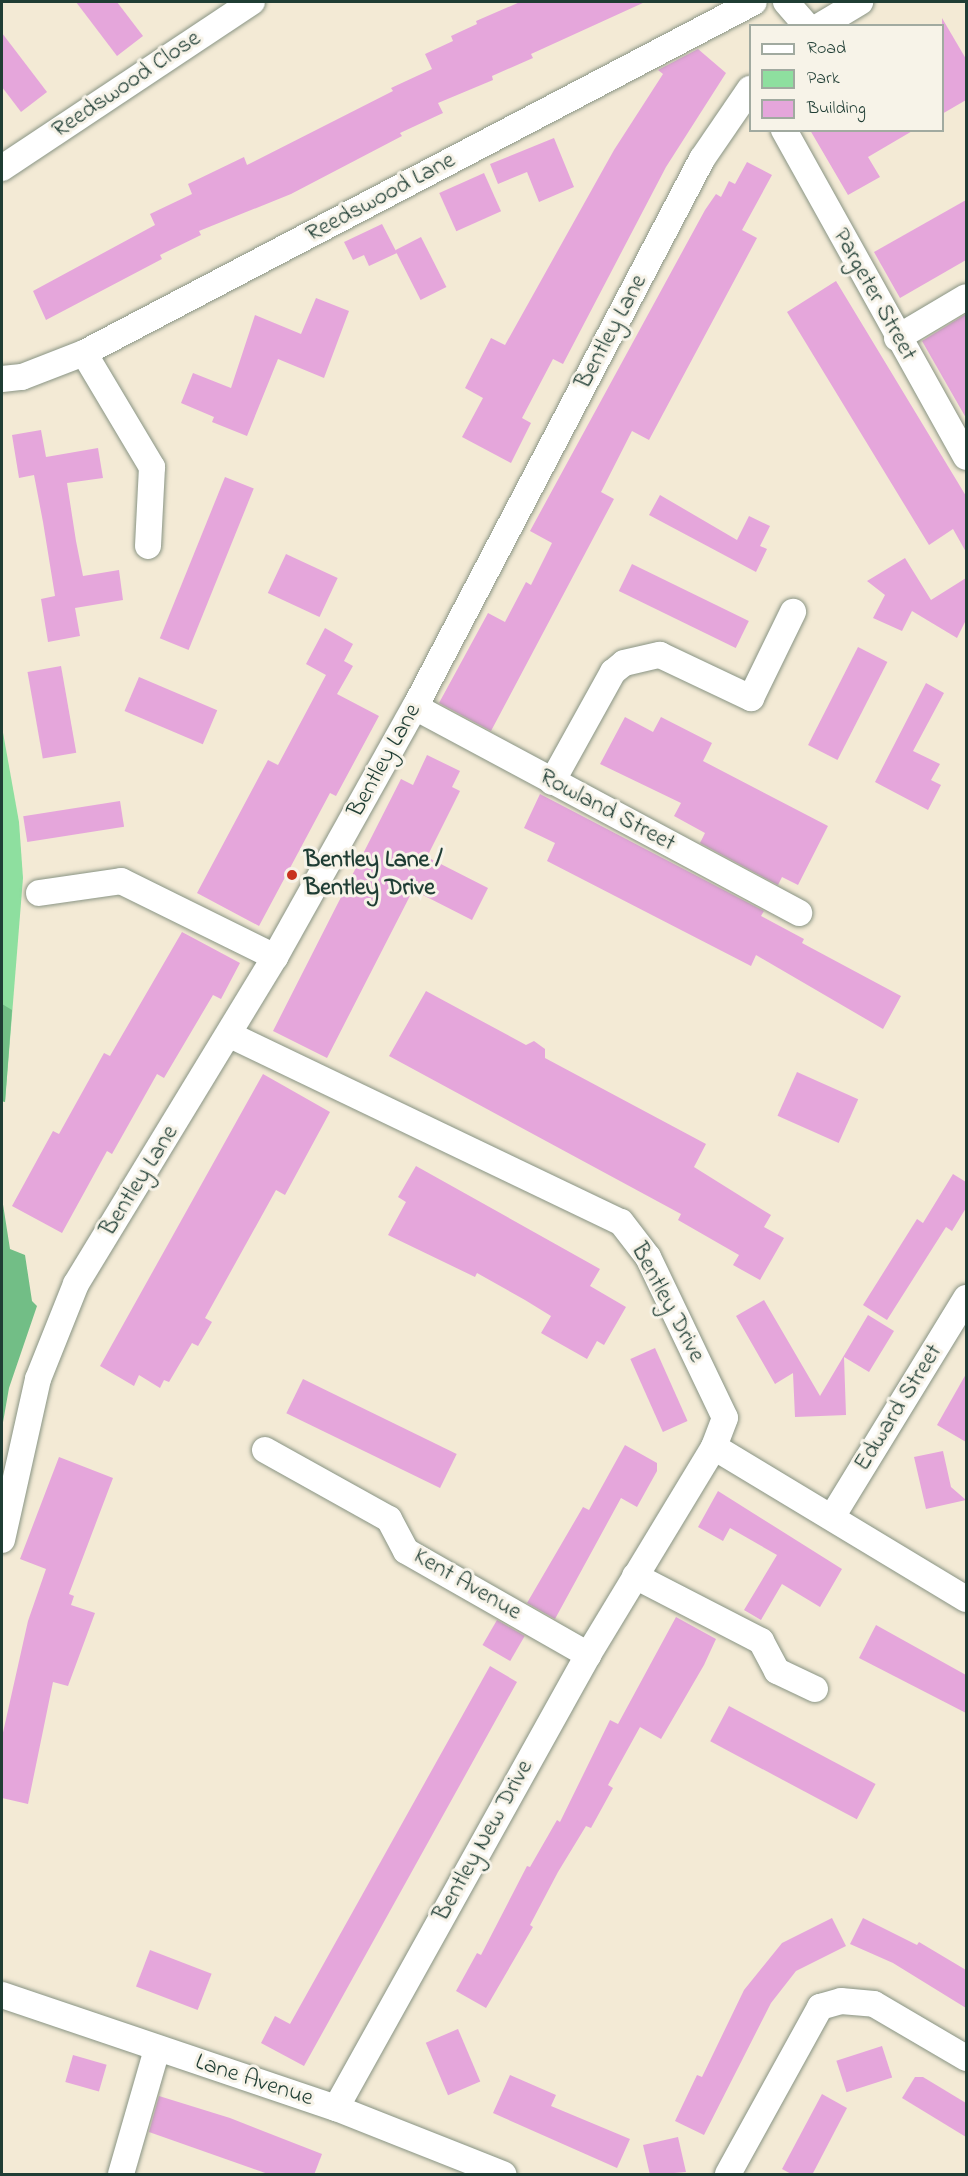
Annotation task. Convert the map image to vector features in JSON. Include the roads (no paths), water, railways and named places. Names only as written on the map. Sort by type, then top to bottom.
[{"type":"street","name":"Reedswood Close","points":[[2,168],[252,2]]},
{"type":"street","name":"Reedswood Lane","points":[[2,379],[22,377],[84,353],[754,2]]},
{"type":"street","points":[[786,2],[805,24]]},
{"type":"street","points":[[823,24],[860,2]]},
{"type":"street","name":"Bentley Lane","points":[[2,1540],[38,1379],[72,1293],[230,1035],[275,957],[415,707],[702,159],[749,90]]},
{"type":"street","name":"Pargeter Street","points":[[785,132],[897,338],[966,458]]},
{"type":"street","points":[[897,338],[966,297]]},
{"type":"street","points":[[84,353],[152,467],[148,546]]},
{"type":"street","points":[[552,782],[613,672],[624,663],[660,655],[751,698],[793,612]]},
{"type":"street","name":"Rowland Street","points":[[415,707],[799,913]]},
{"type":"street","points":[[39,893],[122,881],[275,957]]},
{"type":"street","name":"Bentley Drive","points":[[230,1035],[621,1222],[648,1257],[725,1418],[714,1447]]},
{"type":"street","name":"Edward Street","points":[[832,1518],[966,1298]]},
{"type":"street","points":[[714,1447],[966,1599]]},
{"type":"street","name":"Bentley New Drive","points":[[336,2108],[588,1655],[714,1447]]},
{"type":"street","name":"Kent Avenue","points":[[266,1450],[390,1519],[406,1551],[588,1655]]},
{"type":"street","points":[[634,1576],[761,1641],[777,1671],[815,1689]]},
{"type":"street","name":"Lane Avenue","points":[[2,1995],[336,2108],[503,2175]]},
{"type":"street","points":[[728,2175],[820,2007],[841,2001],[874,2004],[966,2058]]},
{"type":"street","points":[[121,2175],[157,2049]]},
{"type":"place","name":"Bentley Lane / Bentley Drive","points":[[292,875]]}]
